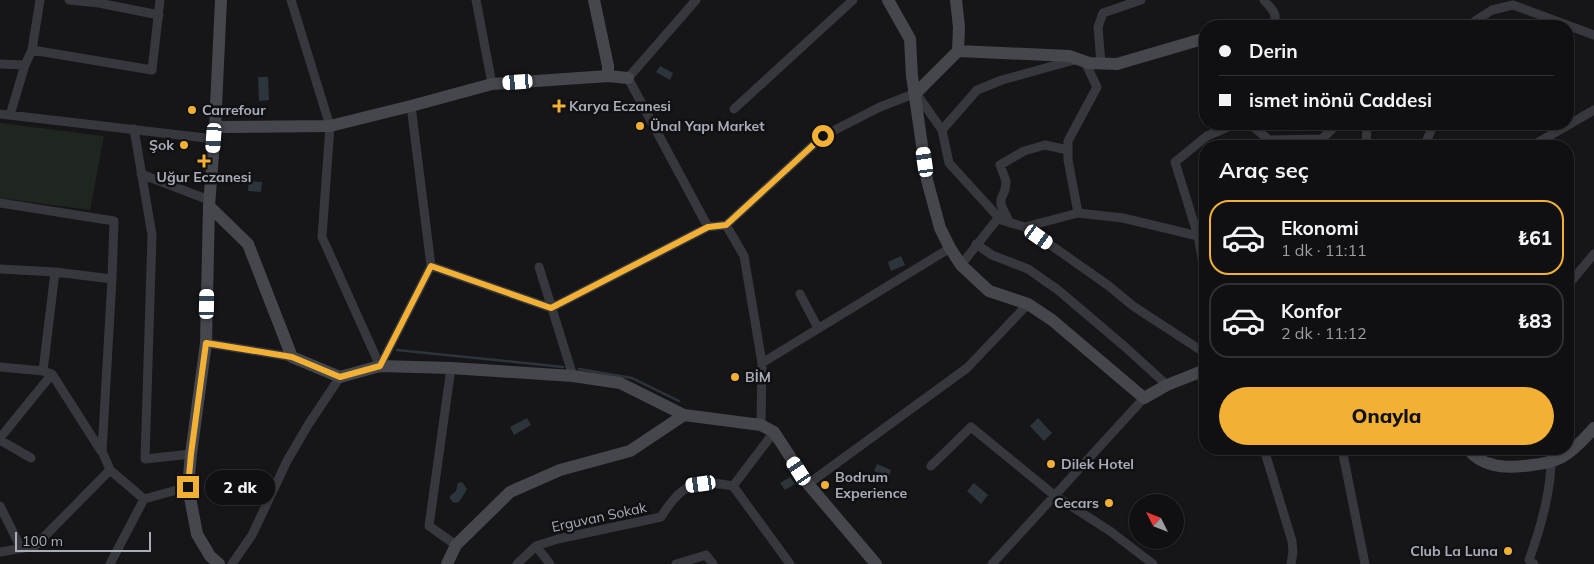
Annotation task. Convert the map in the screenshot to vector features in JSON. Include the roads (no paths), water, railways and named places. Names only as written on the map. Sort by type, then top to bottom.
[{"type":"street","points":[[40,0],[32,50],[5,114],[134,129],[214,133],[330,126],[492,84],[608,76],[628,78]]},
{"type":"street","points":[[69,0],[99,1],[159,15]]},
{"type":"street","points":[[32,50],[152,70],[160,0]]},
{"type":"street","points":[[219,564],[210,556],[197,534],[188,487],[206,343],[209,203],[221,0]]},
{"type":"street","points":[[291,0],[330,126],[322,237],[380,366]]},
{"type":"street","points":[[476,0],[492,84]]},
{"type":"street","points":[[594,0],[608,66],[608,76]]},
{"type":"street","points":[[628,78],[696,0]]},
{"type":"street","points":[[734,109],[853,0]]},
{"type":"street","points":[[888,0],[910,39],[912,76],[916,93],[927,180],[940,228],[950,248],[961,265],[989,291],[1028,304],[1052,320],[1144,398]]},
{"type":"street","points":[[431,266],[551,308],[708,227],[726,225],[823,136],[880,107],[916,93],[958,50],[959,27],[956,0]]},
{"type":"street","points":[[1101,63],[1098,27],[1103,13],[1141,0]]},
{"type":"street","points":[[1264,0],[1275,14],[1276,20]]},
{"type":"street","points":[[1477,20],[1492,10],[1513,5],[1554,20]]},
{"type":"street","points":[[1574,28],[1594,35]]},
{"type":"street","points":[[958,50],[1069,56],[1082,60],[1117,64],[1199,40]]},
{"type":"street","points":[[942,130],[977,90],[1002,80],[1082,60]]},
{"type":"street","points":[[1078,213],[1068,160],[1068,141],[1097,87],[1082,60]]},
{"type":"street","points":[[0,64],[25,65]]},
{"type":"street","points":[[628,78],[708,227]]},
{"type":"street","points":[[916,93],[942,130],[949,163],[1002,220],[1025,227],[1109,286],[1133,306],[1199,349]]},
{"type":"street","points":[[380,366],[431,266],[411,106]]},
{"type":"street","points":[[1574,122],[1594,110]]},
{"type":"street","points":[[134,129],[152,235],[145,458],[191,454]]},
{"type":"street","points":[[1202,140],[1221,130]]},
{"type":"street","points":[[1257,130],[1269,140]]},
{"type":"street","points":[[1311,140],[1322,139],[1331,130]]},
{"type":"street","points":[[1542,140],[1560,130]]},
{"type":"street","points":[[1199,142],[1175,162],[1199,227]]},
{"type":"street","points":[[1010,223],[1002,206],[1001,199],[1006,181],[1000,164],[1024,151],[1045,145],[1068,150]]},
{"type":"street","points":[[141,174],[209,203],[248,244],[292,357]]},
{"type":"street","points":[[0,203],[114,221],[102,451]]},
{"type":"street","points":[[1025,227],[1078,213],[1123,218],[1199,234]]},
{"type":"street","points":[[961,265],[999,217]]},
{"type":"street","points":[[726,225],[744,256],[762,363],[762,425]]},
{"type":"street","points":[[976,244],[992,255],[1028,269],[1058,290],[1168,385]]},
{"type":"street","points":[[762,363],[950,248]]},
{"type":"street","points":[[1574,278],[1594,254]]},
{"type":"street","points":[[539,267],[573,376]]},
{"type":"street","points":[[0,269],[55,272],[112,280]]},
{"type":"street","points":[[31,458],[0,439],[47,372],[55,272]]},
{"type":"street","points":[[800,294],[818,328]]},
{"type":"street","points":[[808,484],[967,368],[1028,304]]},
{"type":"street","points":[[206,343],[292,357],[340,377],[380,366],[451,368],[573,376],[620,384],[684,415],[762,425],[774,432],[808,484],[876,564]]},
{"type":"street","points":[[0,366],[47,372],[102,451],[110,470],[144,499]]},
{"type":"street","points":[[451,368],[429,526],[456,546]]},
{"type":"street","points":[[992,564],[1144,398],[1168,385],[1199,372]]},
{"type":"street","points":[[232,564],[252,535],[287,462],[308,425],[340,377]]},
{"type":"street","points":[[447,564],[456,546],[510,492],[560,470],[630,451],[684,415]]},
{"type":"street","points":[[931,466],[971,427],[1054,495],[1110,531],[1153,564]]},
{"type":"street","points":[[1574,447],[1594,428]]},
{"type":"street","points":[[774,432],[733,486],[790,564]]},
{"type":"street","points":[[1266,455],[1292,542],[1291,564]]},
{"type":"street","points":[[1343,455],[1364,564]]},
{"type":"street","points":[[1475,455],[1482,461],[1501,466],[1551,455],[1562,457],[1564,455]]},
{"type":"street","points":[[1530,563],[1549,480],[1551,455]]},
{"type":"street","points":[[0,552],[34,546],[110,470]]},
{"type":"street","name":"Erguvan Sokak","points":[[517,564],[536,546],[558,539],[661,517],[671,502],[690,485],[712,482],[733,486]]},
{"type":"street","points":[[110,564],[144,499],[188,487]]},
{"type":"street","points":[[0,506],[21,548]]},
{"type":"street","points":[[536,546],[550,564]]},
{"type":"street","points":[[676,564],[706,555],[713,564]]},
{"type":"waterway","points":[[397,350],[563,367]]},
{"type":"waterway","points":[[579,369],[632,378],[679,401]]},
{"type":"place","name":"Karya Eczanesi","points":[[559,106]]},
{"type":"place","name":"Carrefour","points":[[192,110]]},
{"type":"place","name":"Ünal Yapı Market","points":[[640,126]]},
{"type":"place","name":"Şok","points":[[184,145]]},
{"type":"place","name":"Uğur Eczanesi","points":[[204,161]]},
{"type":"place","name":"BİM","points":[[735,377]]},
{"type":"place","name":"Dilek Hotel","points":[[1051,464]]},
{"type":"place","name":"Bodrum Experience","points":[[825,485]]},
{"type":"place","name":"Cecars","points":[[1109,503]]},
{"type":"place","name":"Club La Luna","points":[[1508,551]]}]
